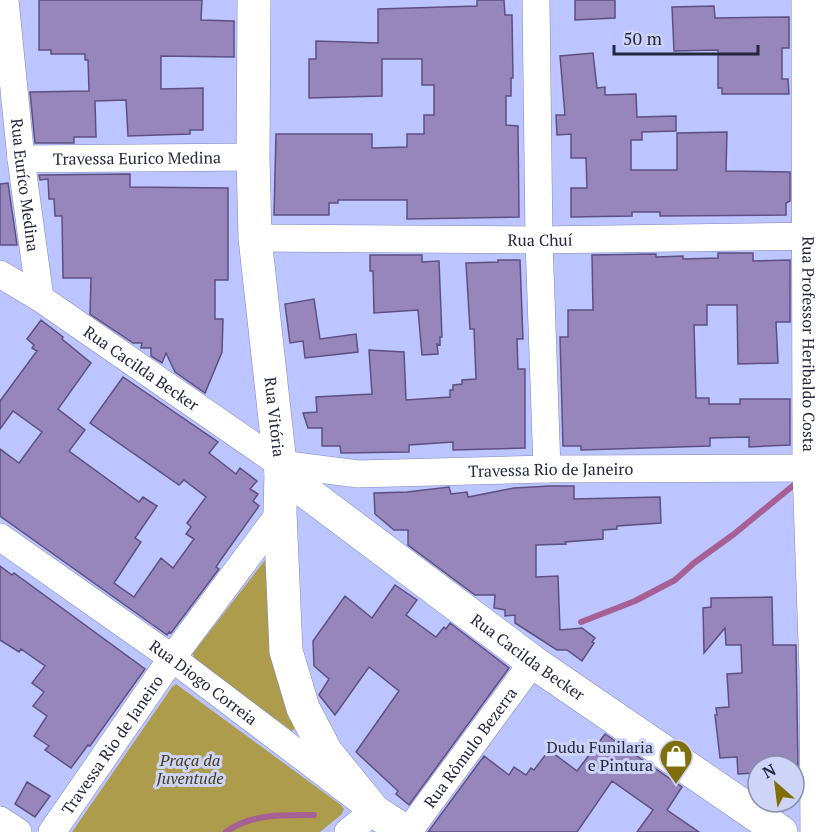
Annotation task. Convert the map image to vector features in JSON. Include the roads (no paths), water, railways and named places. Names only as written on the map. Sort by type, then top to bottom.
[{"type":"main road","name":"Rua Vitória","points":[[254,0],[255,238],[281,468],[280,513],[286,651],[303,708],[327,752],[374,811]]},
{"type":"main road","name":"Rua Professor Heribaldo Costa","points":[[808,0],[816,237],[817,832]]},
{"type":"main road","name":"Rua Cacilda Becker","points":[[281,468],[533,662],[781,832]]},
{"type":"main road","name":"Rua Diogo Correia","points":[[374,811],[407,832]]},
{"type":"street","name":"Rua Euríco Medina","points":[[5,0],[21,159],[40,298]]},
{"type":"street","points":[[536,0],[538,240],[547,470]]},
{"type":"street","name":"Travessa Eurico Medina","points":[[21,159],[253,157]]},
{"type":"street","name":"Rua Chuí","points":[[255,238],[538,240],[816,237]]},
{"type":"street","name":"Rua Cacilda Becker","points":[[0,274],[40,298],[281,468]]},
{"type":"street","name":"Travessa Rio de Janeiro","points":[[281,468],[358,474],[817,468]]},
{"type":"street","name":"Travessa Rio de Janeiro","points":[[52,832],[172,658],[280,513]]},
{"type":"street","name":"Rua Diogo Correia","points":[[0,537],[172,658],[374,811]]},
{"type":"street","name":"Rua Rômulo Bezerra","points":[[407,832],[533,662]]},
{"type":"street","points":[[348,832],[374,811]]},
{"type":"street","points":[[0,820],[18,832]]},
{"type":"waterway","points":[[581,622],[635,601],[675,580],[795,484]]},
{"type":"waterway","points":[[226,832],[257,818],[314,815]]},
{"type":"place","name":"Dudu Funilaria e Pintura","points":[[676,785]]},
{"type":"park label","name":"Praça da Juventude","points":[[190,769]]}]
